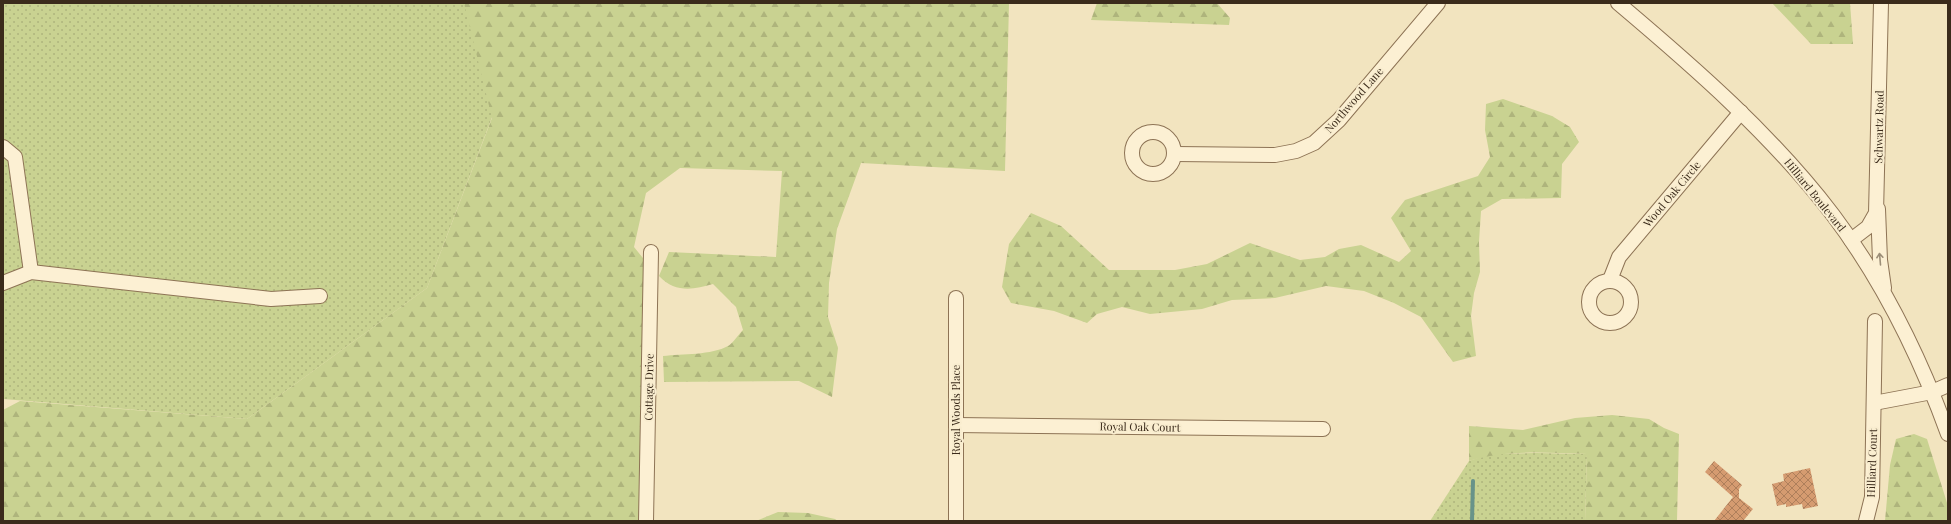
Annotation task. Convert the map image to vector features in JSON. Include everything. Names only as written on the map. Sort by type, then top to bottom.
[{"type":"street","name":"Northwood Lane","points":[[1175,154],[1271,156],[1296,151],[1314,143],[1339,120],[1438,3]]},
{"type":"street","name":"Hilliard Boulevard","points":[[1618,3],[1741,112],[1778,150],[1828,209],[1851,240],[1914,352],[1932,392],[1948,434]]},
{"type":"street","name":"Schwartz Road","points":[[1851,240],[1864,230],[1874,218],[1877,197],[1881,3]]},
{"type":"street","name":"Wood Oak Circle","points":[[1610,280],[1619,256],[1741,112]]},
{"type":"street","points":[[3,147],[15,157],[31,272]]},
{"type":"street","points":[[1877,197],[1880,260],[1885,298]]},
{"type":"street","name":"Cottage Drive","points":[[646,521],[651,252]]},
{"type":"street","points":[[3,283],[31,272],[271,299],[320,296]]},
{"type":"street","name":"Royal Woods Place","points":[[956,298],[956,521]]},
{"type":"street","name":"Hilliard Court","points":[[1866,521],[1872,497],[1875,321]]},
{"type":"street","points":[[1874,403],[1932,392],[1948,385]]},
{"type":"street","name":"Royal Oak Court","points":[[956,425],[1323,430]]},
{"type":"green space","points":[[3,3],[558,3],[502,91],[427,288],[247,419],[3,399]]},
{"type":"green space","points":[[464,3],[1009,3],[1005,171],[861,163],[837,229],[829,283],[828,317],[838,348],[832,397],[799,381],[664,382],[663,356],[697,354],[721,349],[730,345],[743,330],[736,307],[713,284],[698,288],[684,289],[671,285],[659,276],[669,252],[776,257],[782,171],[680,168],[646,193],[634,247],[651,268],[646,521],[3,521],[3,410],[20,401],[247,419],[427,288],[492,118]]},
{"type":"green space","points":[[1097,3],[1217,3],[1230,18],[1229,25],[1091,20]]},
{"type":"green space","points":[[1772,3],[1850,3],[1853,44],[1811,44]]},
{"type":"green space","points":[[1503,99],[1552,116],[1570,127],[1579,142],[1562,164],[1561,198],[1502,199],[1481,211],[1479,242],[1480,272],[1474,293],[1471,316],[1476,356],[1453,362],[1421,317],[1394,303],[1364,291],[1326,286],[1275,298],[1232,300],[1202,309],[1150,314],[1122,307],[1097,314],[1087,323],[1054,311],[1011,303],[1002,287],[1009,244],[1031,213],[1061,226],[1109,270],[1175,270],[1207,264],[1250,243],[1300,260],[1325,257],[1339,249],[1361,245],[1399,262],[1411,251],[1391,218],[1405,200],[1478,176],[1490,157],[1485,130],[1486,104]]},
{"type":"green space","points":[[1612,415],[1649,419],[1664,428],[1679,434],[1677,521],[1585,521],[1587,454],[1512,453],[1483,457],[1469,461],[1469,426],[1523,430],[1575,418]]},
{"type":"green space","points":[[1914,434],[1927,439],[1948,506],[1948,521],[1885,521],[1890,465],[1896,439]]},
{"type":"green space","points":[[1489,454],[1587,454],[1585,521],[1430,521],[1469,461]]},
{"type":"green space","points":[[778,512],[808,513],[838,521],[756,521]]},
{"type":"building","points":[[1714,461],[1742,485],[1739,489],[1739,498],[1753,509],[1743,521],[1714,521],[1733,497],[1705,472]]},
{"type":"building","points":[[1810,468],[1818,506],[1803,509],[1802,504],[1786,507],[1786,504],[1777,506],[1772,484],[1784,481],[1783,474]]},
{"type":"waterway","points":[[1472,521],[1473,481]]}]
